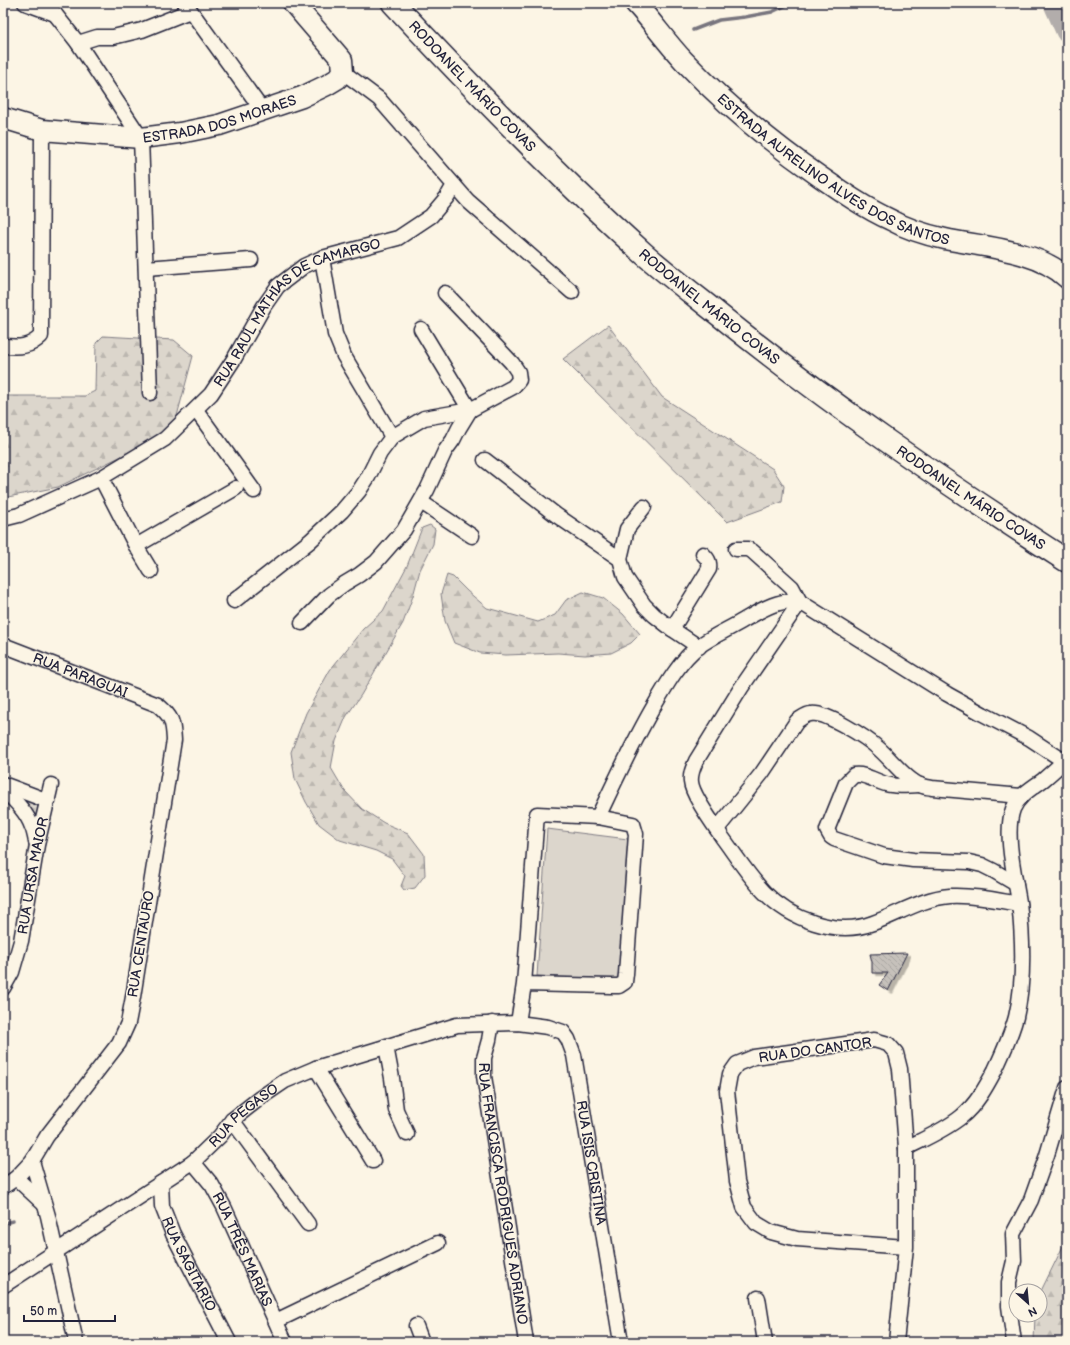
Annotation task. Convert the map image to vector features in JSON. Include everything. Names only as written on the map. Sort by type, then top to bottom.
[{"type":"highway","name":"RODOANEL MÁRIO COVAS","points":[[394,3],[462,78],[592,206],[644,254],[826,398],[1067,561]]},
{"type":"main road","points":[[293,3],[342,60],[343,72]]},
{"type":"main road","name":"ESTRADA AURELINO ALVES DOS SANTOS","points":[[636,3],[683,60],[750,125],[787,153],[868,209],[892,221],[943,239],[1009,251],[1034,259],[1051,266],[1067,278]]},
{"type":"main road","name":"ESTRADA DOS MORAES","points":[[3,118],[42,130],[141,138],[180,133],[219,125],[302,97],[327,85],[343,72]]},
{"type":"street","points":[[25,3],[52,9],[78,42],[141,138],[150,393]]},
{"type":"street","points":[[78,42],[97,37],[113,37],[142,30],[188,7],[263,111]]},
{"type":"street","points":[[343,72],[379,99],[468,201],[572,292]]},
{"type":"street","points":[[3,346],[22,347],[35,343],[41,336],[42,130]]},
{"type":"street","name":"RUA RAUL MATHIAS DE CAMARGO","points":[[3,519],[19,515],[101,478],[165,439],[211,394],[234,359],[264,306],[278,286],[304,266],[322,258],[398,238],[430,216],[447,198],[454,185]]},
{"type":"street","points":[[322,258],[330,312],[338,342],[358,382],[392,437]]},
{"type":"street","points":[[146,268],[251,260]]},
{"type":"street","points":[[234,601],[310,541],[342,511],[359,491],[380,453],[392,437],[424,418],[470,410],[514,388],[518,380],[518,372],[512,363],[446,293]]},
{"type":"street","points":[[422,329],[470,410]]},
{"type":"street","points":[[196,410],[254,491]]},
{"type":"street","points":[[302,623],[329,595],[376,562],[404,530],[421,502],[445,451],[454,440],[459,428],[470,410]]},
{"type":"street","points":[[485,460],[556,515],[620,559]]},
{"type":"street","points":[[101,478],[136,546],[151,571]]},
{"type":"street","points":[[136,546],[236,488]]},
{"type":"street","points":[[421,502],[472,536]]},
{"type":"street","points":[[644,507],[627,529],[620,559],[625,576],[644,606],[672,629],[699,647]]},
{"type":"street","points":[[736,549],[748,549],[752,551],[792,587],[800,602]]},
{"type":"street","points":[[672,629],[709,569],[710,564],[708,558],[703,554]]},
{"type":"street","points":[[598,817],[634,742],[663,690],[680,667],[699,647],[760,611],[773,605],[788,601],[800,602],[947,694],[1029,738],[1065,762],[1021,796],[1014,808],[1011,818],[1010,828],[1019,904],[1022,949],[1021,984],[1016,1016],[1005,1049],[987,1085],[962,1117],[906,1148]]},
{"type":"street","points":[[800,602],[740,688],[696,761],[691,772],[691,782],[695,794],[748,874],[765,893],[782,907],[821,925],[840,928],[858,927],[872,924],[926,901],[949,896],[978,896],[1019,904]]},
{"type":"street","name":"RUA PARAGUAI","points":[[3,645],[158,704]]},
{"type":"street","name":"RUA CENTAURO","points":[[3,1187],[16,1178],[32,1161],[47,1136],[119,1044],[128,1023],[174,740],[173,726],[170,715],[158,704]]},
{"type":"street","points":[[717,829],[762,773],[798,721],[806,715],[812,713],[821,714],[866,738],[912,781],[920,785],[932,788],[1021,796]]},
{"type":"street","points":[[920,785],[891,786],[862,775],[854,775],[846,783],[828,833],[834,839],[884,856],[913,860],[969,862],[994,871],[1016,884]]},
{"type":"street","points":[[3,784],[48,801]]},
{"type":"street","name":"RUA URSA MAIOR","points":[[3,988],[12,972],[21,941],[37,845],[51,785]]},
{"type":"street","points":[[3,789],[27,816],[37,845]]},
{"type":"street","points":[[518,1022],[524,984],[537,814],[598,817],[633,824],[636,834],[625,982],[619,986],[524,984]]},
{"type":"street","name":"RUA PEGASO","points":[[3,1286],[193,1162],[220,1136],[232,1120],[285,1081],[316,1068],[457,1025],[518,1022]]},
{"type":"street","name":"RUA ISIS CRISTINA","points":[[518,1022],[548,1027],[563,1032],[568,1038],[572,1050],[621,1342]]},
{"type":"street","name":"RUA FRANCISCA RODRIGUES ADRIANO","points":[[492,1023],[484,1058],[484,1076],[526,1342]]},
{"type":"street","name":"RUA DO CANTOR","points":[[896,1342],[906,1246],[906,1148],[900,1069],[896,1053],[888,1044],[874,1040],[754,1057],[737,1064],[730,1074],[726,1091],[737,1181],[744,1207],[756,1223],[771,1232],[796,1239],[906,1246]]},
{"type":"street","points":[[386,1046],[396,1110],[407,1134]]},
{"type":"street","points":[[316,1068],[373,1161]]},
{"type":"street","points":[[1014,1342],[1009,1306],[1009,1282],[1014,1261],[1013,1234],[1031,1200],[1047,1155],[1067,1088]]},
{"type":"street","points":[[232,1120],[308,1224]]},
{"type":"street","points":[[32,1161],[56,1251],[76,1342]]},
{"type":"street","name":"RUA TRÊS MARIAS","points":[[193,1162],[203,1172],[212,1185],[224,1207],[285,1342]]},
{"type":"street","points":[[16,1178],[44,1205]]},
{"type":"street","name":"RUA SAGITARIO","points":[[160,1183],[162,1206],[173,1234],[229,1342]]},
{"type":"street","points":[[276,1321],[438,1243]]},
{"type":"street","points":[[758,1298],[764,1342]]},
{"type":"street","points":[[416,1326],[422,1342]]},
{"type":"green space","points":[[608,325],[662,397],[773,469],[784,486],[782,502],[727,522],[563,359]]},
{"type":"green space","points":[[103,336],[174,340],[193,356],[173,431],[58,487],[3,498],[3,396],[85,396],[95,391],[96,343]]},
{"type":"green space","points":[[430,525],[435,529],[433,544],[420,570],[413,596],[403,623],[361,695],[346,717],[336,741],[331,768],[344,790],[362,809],[384,823],[408,833],[424,854],[425,875],[415,888],[404,890],[401,886],[405,876],[392,859],[376,851],[340,840],[319,824],[295,779],[291,752],[306,713],[330,670],[363,629],[383,611],[407,566],[422,528]]},
{"type":"green space","points":[[447,575],[453,577],[487,608],[538,622],[555,615],[566,600],[583,592],[603,598],[623,614],[640,634],[631,643],[611,653],[585,655],[558,653],[506,655],[480,653],[454,643],[445,621],[441,594]]},
{"type":"green space","points":[[20,798],[40,805],[37,816],[35,815]]},
{"type":"green space","points":[[547,829],[628,839],[618,980],[537,976]]},
{"type":"green space","points":[[1067,1238],[1067,1342],[1034,1342],[1035,1323],[1048,1323],[1048,1283],[1045,1283]]},
{"type":"building","points":[[907,953],[888,991],[879,985],[888,973],[872,973],[870,954]]},
{"type":"waterway","points":[[693,30],[719,20],[772,12],[791,3]]},
{"type":"waterway","points":[[1054,3],[1067,32]]},
{"type":"waterway","points":[[3,1223],[13,1221]]}]
